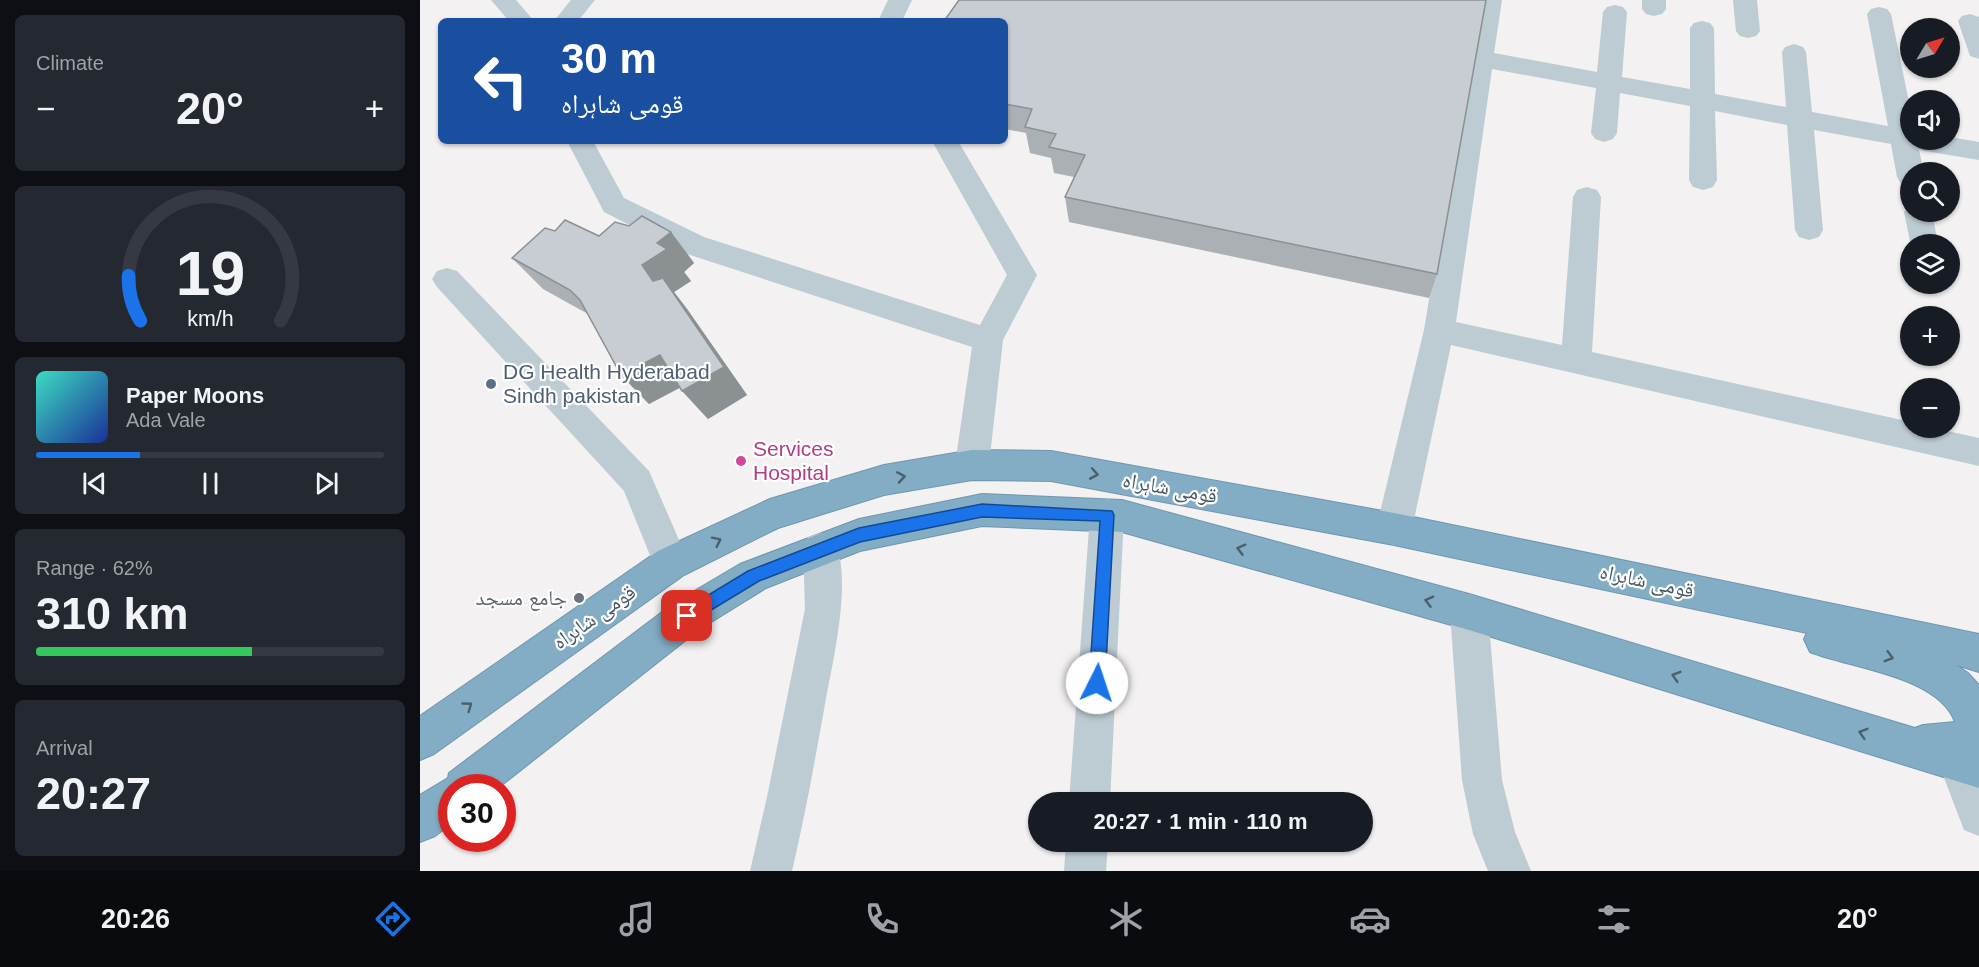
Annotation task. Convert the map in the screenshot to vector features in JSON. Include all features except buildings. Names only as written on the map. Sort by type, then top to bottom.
[{"type":"highway","name":"قومی شاہراہ","points":[[420,741],[671,563],[770,515],[884,480],[972,465],[1051,466],[1394,529],[1653,582],[1979,653]]},
{"type":"highway","name":"قومی شاہراہ","points":[[482,774],[687,616],[753,576],[859,535],[982,510],[1122,516],[1469,612],[1969,765]]},
{"type":"highway","points":[[770,515],[780,565]]},
{"type":"highway","points":[[1653,582],[1782,627],[1898,660],[1945,681],[1964,696],[1977,728],[1962,743],[1903,746]]},
{"type":"highway","points":[[420,821],[438,808]]},
{"type":"street","points":[[503,0],[519,18]]},
{"type":"street","points":[[568,18],[583,0]]},
{"type":"street","points":[[891,18],[900,0]]},
{"type":"street","points":[[1394,529],[1439,330],[1490,0]]},
{"type":"street","points":[[1745,0],[1748,31]]},
{"type":"street","points":[[1604,133],[1615,12]]},
{"type":"street","points":[[1879,14],[1900,102]]},
{"type":"street","points":[[1970,21],[1979,51]]},
{"type":"street","points":[[1702,28],[1703,180]]},
{"type":"street","points":[[1794,52],[1809,230]]},
{"type":"street","points":[[1482,59],[1900,137]]},
{"type":"street","points":[[582,144],[614,205],[693,245],[988,340]]},
{"type":"street","points":[[947,144],[1022,275],[988,340],[972,465]]},
{"type":"street","points":[[1960,148],[1979,152]]},
{"type":"street","points":[[1576,362],[1587,197]]},
{"type":"street","points":[[447,279],[637,482],[671,563]]},
{"type":"street","points":[[1439,330],[1979,452]]},
{"type":"street","points":[[1090,792],[1107,515]]},
{"type":"street","points":[[771,871],[788,797],[823,609],[821,549]]},
{"type":"street","points":[[1469,612],[1482,780],[1494,834],[1510,871]]},
{"type":"street","points":[[1969,765],[1979,815]]},
{"type":"street","points":[[1085,871],[1086,852]]},
{"type":"place","name":"DG Health Hyderabad Sindh pakistan","points":[[491,384]]},
{"type":"place","name":"Services Hospital","points":[[741,461]]},
{"type":"place","name":"جامع مسجد","points":[[579,598]]},
{"type":"route","points":[[687,616],[753,576],[859,535],[982,510],[1107,515],[1097,683]]}]
